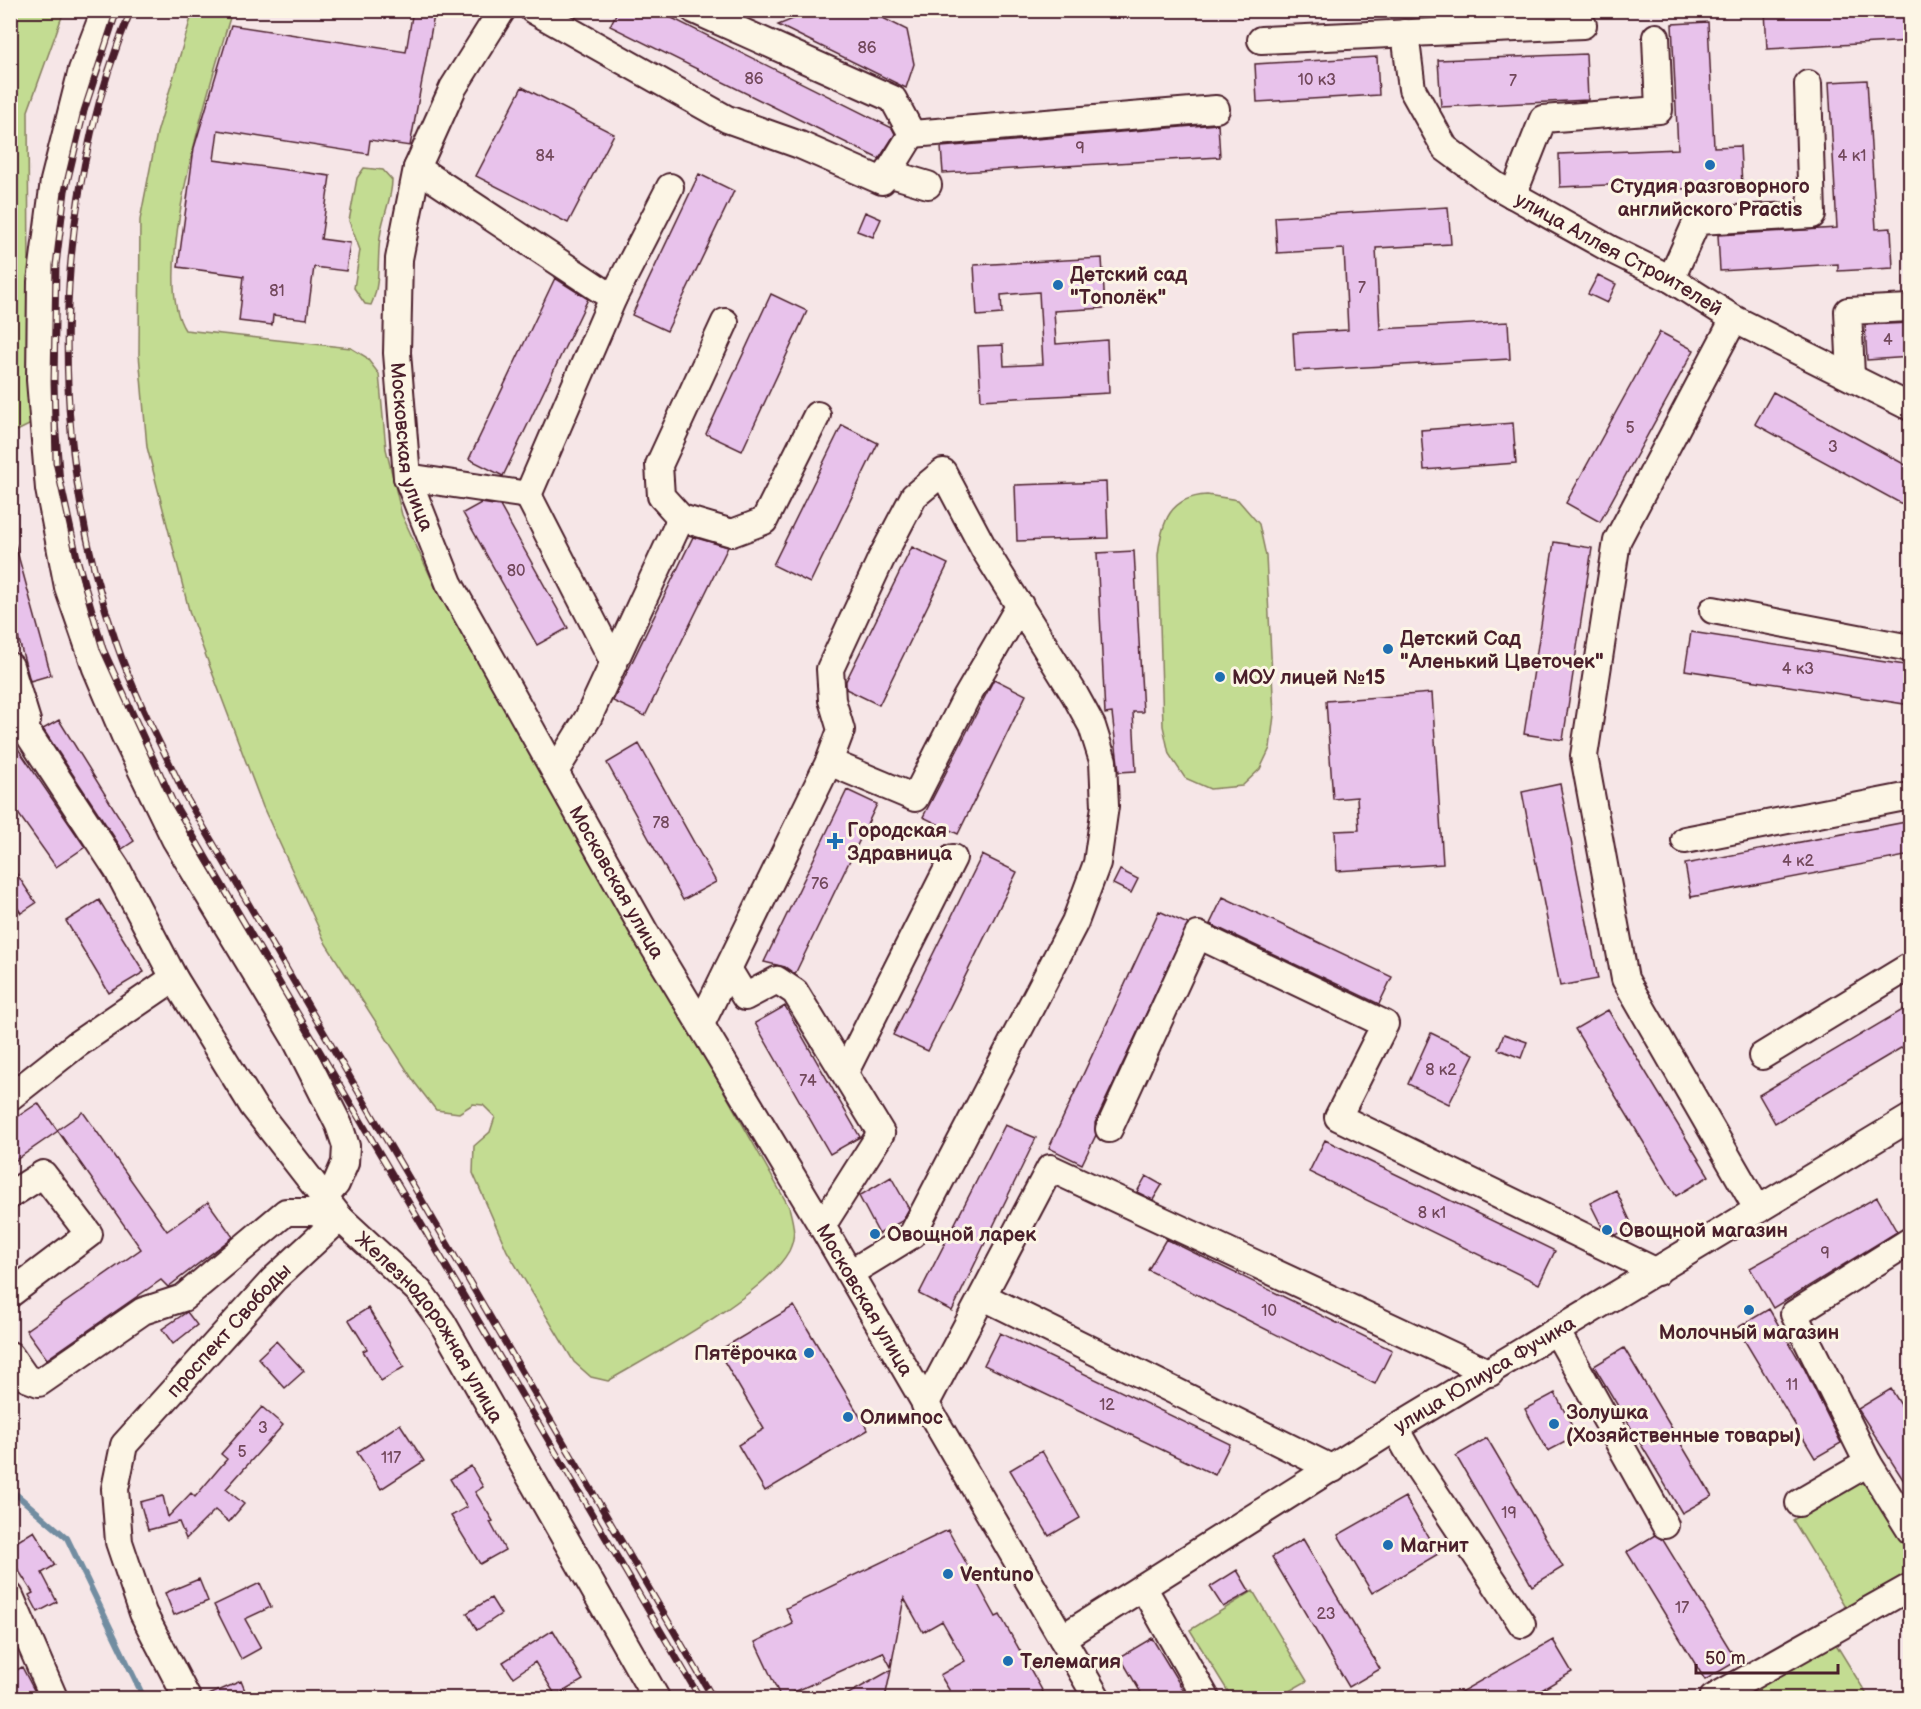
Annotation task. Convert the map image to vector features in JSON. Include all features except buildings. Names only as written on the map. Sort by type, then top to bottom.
[{"type":"street","points":[[105,10],[82,70],[54,181],[40,282],[40,380],[49,489],[68,586],[96,669],[124,734],[175,839],[295,1038],[339,1125],[346,1146],[345,1163],[336,1184],[323,1199]]},
{"type":"street","name":"Московская улица","points":[[502,10],[453,88],[417,168],[399,259],[397,353],[407,477],[449,583],[646,934],[850,1273],[1097,1698]]},
{"type":"street","points":[[533,10],[727,119],[800,144],[882,181],[912,134]]},
{"type":"street","points":[[694,10],[893,99],[912,134]]},
{"type":"street","points":[[1261,40],[1583,25]]},
{"type":"street","name":"улица Аллея Строителей","points":[[1405,33],[1412,89],[1445,148],[1495,185],[1612,250],[1671,279],[1734,319],[1911,407]]},
{"type":"street","points":[[1513,195],[1543,118],[1659,110],[1656,37]]},
{"type":"street","points":[[1671,279],[1696,221],[1812,215],[1808,84]]},
{"type":"street","points":[[912,134],[1216,109]]},
{"type":"street","points":[[417,168],[613,298]]},
{"type":"street","points":[[888,173],[928,185]]},
{"type":"street","points":[[528,495],[613,298],[670,187]]},
{"type":"street","points":[[1851,376],[1848,311],[1911,308]]},
{"type":"street","points":[[1734,319],[1617,541],[1584,756],[1625,979],[1758,1210]]},
{"type":"street","points":[[725,322],[659,465],[661,496],[681,518],[732,534],[764,521],[817,416]]},
{"type":"street","points":[[701,1024],[829,762],[841,730],[832,700],[830,669],[881,559],[914,496],[943,472],[984,549],[1092,726],[1103,761],[1105,806],[1097,863],[1075,922],[1048,980],[912,1234],[850,1273]]},
{"type":"street","points":[[407,477],[528,495]]},
{"type":"street","points":[[528,495],[613,661]]},
{"type":"street","points":[[556,770],[588,718],[681,518]]},
{"type":"street","points":[[829,762],[915,798],[966,698],[1020,605]]},
{"type":"street","points":[[1713,610],[1911,648]]},
{"type":"street","points":[[10,666],[32,738]]},
{"type":"street","points":[[10,706],[32,738]]},
{"type":"street","name":"Железнодорожная улица","points":[[32,738],[117,869],[174,978],[253,1106],[323,1199],[340,1218],[420,1292],[442,1322],[657,1698]]},
{"type":"street","points":[[1685,840],[1911,796]]},
{"type":"street","points":[[844,1072],[953,858]]},
{"type":"street","points":[[1109,1129],[1198,935],[1385,1024],[1338,1117],[1657,1272]]},
{"type":"street","points":[[1762,1056],[1911,966]]},
{"type":"street","points":[[728,969],[745,997],[777,980],[795,992],[881,1132],[822,1226]]},
{"type":"street","points":[[10,1096],[76,1045],[174,978]]},
{"type":"street","name":"улица Юлиуса Фучика","points":[[1062,1638],[1395,1428],[1911,1118]]},
{"type":"street","points":[[925,1405],[984,1297],[1050,1168],[1490,1373]]},
{"type":"street","points":[[10,1195],[43,1174],[89,1234],[10,1294]]},
{"type":"street","points":[[10,1355],[26,1378],[39,1383],[143,1311],[183,1298],[286,1212],[313,1212],[340,1218]]},
{"type":"street","name":"проспект Свободы","points":[[187,1698],[143,1613],[120,1542],[115,1489],[124,1445],[274,1279],[340,1218]]},
{"type":"street","points":[[1911,1241],[1794,1314],[1868,1463],[1911,1530]]},
{"type":"street","points":[[984,1297],[1333,1469]]},
{"type":"street","points":[[1557,1332],[1665,1525]]},
{"type":"street","points":[[1395,1428],[1413,1460],[1522,1624]]},
{"type":"street","points":[[1799,1503],[1868,1463]]},
{"type":"street","points":[[1143,1587],[1206,1698]]},
{"type":"street","points":[[1713,1698],[1911,1587]]},
{"type":"street","points":[[10,1596],[53,1690],[54,1698]]},
{"type":"green space","points":[[11,11],[64,11],[28,111],[29,287],[33,423],[11,434]]},
{"type":"green space","points":[[193,11],[232,11],[199,125],[179,221],[174,266],[176,303],[185,330],[351,348],[366,357],[379,374],[386,449],[402,515],[438,593],[550,782],[789,1207],[793,1224],[793,1240],[789,1251],[776,1268],[733,1305],[679,1340],[608,1381],[591,1377],[574,1362],[507,1251],[473,1173],[474,1146],[490,1132],[495,1117],[483,1105],[473,1104],[459,1113],[436,1110],[415,1083],[326,944],[263,807],[190,614],[147,447],[139,354],[140,220],[157,133]]},
{"type":"green space","points":[[364,168],[383,170],[392,180],[391,193],[382,224],[378,278],[371,305],[365,304],[354,288],[360,250],[349,221],[357,178]]},
{"type":"green space","points":[[1207,495],[1238,500],[1259,524],[1266,556],[1274,715],[1270,748],[1260,769],[1242,786],[1210,789],[1185,778],[1169,754],[1163,726],[1158,555],[1162,532],[1170,513],[1184,500]]},
{"type":"green space","points":[[1863,1478],[1910,1556],[1910,1576],[1849,1613],[1793,1520]]},
{"type":"green space","points":[[1253,1591],[1307,1681],[1277,1698],[1232,1698],[1190,1630]]},
{"type":"green space","points":[[1834,1641],[1869,1698],[1738,1698]]},
{"type":"waterway","points":[[10,1489],[67,1538],[144,1698]]},
{"type":"railway","points":[[117,10],[84,111],[65,191],[56,265],[54,381],[56,462],[78,562],[103,649],[172,800],[700,1698]]},
{"type":"railway","points":[[131,10],[104,85],[85,164],[73,245],[67,326],[69,408],[78,489],[94,569],[117,645],[140,703],[186,797],[713,1698]]},
{"type":"place","name":"Студия разговорного английского Practis","points":[[1710,165]]},
{"type":"place","name":"Детский сад \"Тополёк\"","points":[[1058,285]]},
{"type":"place","name":"Детский Сад \"Аленький Цветочек\"","points":[[1388,649]]},
{"type":"place","name":"МОУ лицей №15","points":[[1220,677]]},
{"type":"place","name":"Городская Здравница","points":[[835,841]]},
{"type":"place","name":"Овощной магазин","points":[[1607,1230]]},
{"type":"place","name":"Овощной ларек","points":[[875,1234]]},
{"type":"place","name":"Молочный магазин","points":[[1749,1310]]},
{"type":"place","name":"Пятёрочка","points":[[809,1353]]},
{"type":"place","name":"Олимпос","points":[[848,1417]]},
{"type":"place","name":"Золушка (Хозяйственные товары)","points":[[1554,1424]]},
{"type":"place","name":"Магнит","points":[[1388,1545]]},
{"type":"place","name":"Ventuno","points":[[948,1574]]},
{"type":"place","name":"Телемагия","points":[[1008,1661]]}]
